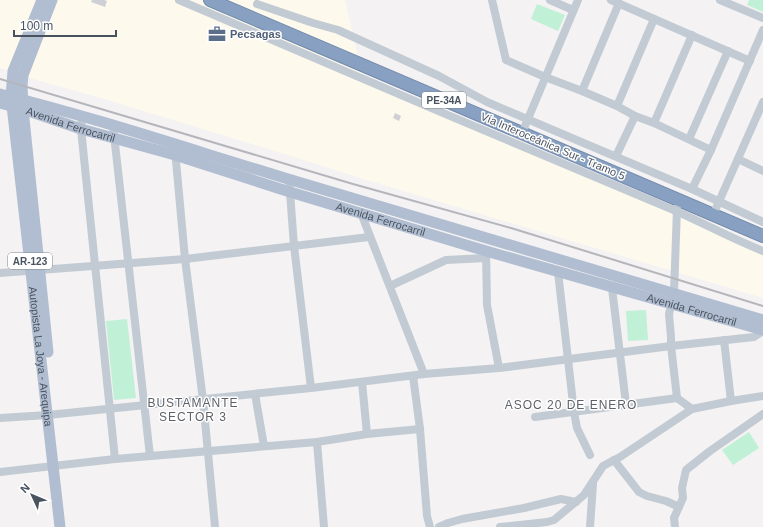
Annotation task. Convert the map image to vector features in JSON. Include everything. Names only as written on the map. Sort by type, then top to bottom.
[{"type":"highway","name":"Vía Interoceánica Sur - Tramo 5","points":[[210,0],[522,133],[678,206],[713,215],[763,236]]},
{"type":"main road","name":"Autopista La Joya - Arequipa","points":[[42,0],[13,71],[51,415],[69,527]]},
{"type":"main road","name":"Autopista La Joya - Arequipa","points":[[17,103],[23,75],[52,0]]},
{"type":"main road","name":"Avenida Ferrocarril","points":[[0,94],[17,103],[80,129],[115,138],[175,150],[288,179],[763,320]]},
{"type":"main road","name":"Avenida Ferrocarril","points":[[0,104],[17,103],[82,117],[113,126],[290,192],[361,213],[486,254],[558,272],[671,304],[760,333]]},
{"type":"main road","name":"Autopista La Joya - Arequipa","points":[[58,465],[60,527]]},
{"type":"street","points":[[179,0],[509,142],[678,206],[734,239],[763,251]]},
{"type":"street","points":[[492,0],[506,60],[545,78],[582,91],[617,106],[635,116],[654,123],[711,150]]},
{"type":"street","points":[[550,0],[573,10]]},
{"type":"street","points":[[522,133],[527,118],[578,0]]},
{"type":"street","points":[[720,0],[763,18]]},
{"type":"street","points":[[582,91],[615,2],[750,61]]},
{"type":"street","points":[[257,4],[338,30],[439,76],[487,102],[692,189],[763,222]]},
{"type":"street","points":[[617,106],[654,19]]},
{"type":"street","points":[[692,189],[711,150],[763,30]]},
{"type":"street","points":[[654,123],[692,35]]},
{"type":"street","points":[[689,139],[728,51]]},
{"type":"street","points":[[713,215],[763,102]]},
{"type":"street","points":[[616,156],[635,116]]},
{"type":"street","points":[[82,117],[80,129],[115,459]]},
{"type":"street","points":[[113,126],[150,456]]},
{"type":"street","points":[[175,150],[186,259],[203,400],[215,527]]},
{"type":"street","points":[[738,159],[763,171]]},
{"type":"street","points":[[288,179],[294,246],[311,388]]},
{"type":"street","points":[[677,398],[669,314],[674,293],[678,206]]},
{"type":"street","points":[[361,213],[369,237],[390,286],[424,374]]},
{"type":"street","points":[[0,273],[186,259],[369,237]]},
{"type":"street","points":[[390,286],[446,260],[486,254],[487,305],[499,368]]},
{"type":"street","points":[[558,272],[574,412],[577,428],[590,455]]},
{"type":"street","points":[[612,288],[626,404]]},
{"type":"street","points":[[0,418],[51,415],[203,400],[424,374],[499,368],[724,340],[760,333],[763,340]]},
{"type":"street","points":[[724,340],[731,401]]},
{"type":"street","points":[[413,376],[420,429],[427,516],[430,527]]},
{"type":"street","points":[[362,382],[367,434]]},
{"type":"street","points":[[255,394],[264,446]]},
{"type":"street","points":[[500,527],[537,525],[554,520],[584,495],[602,466],[614,460],[692,409],[763,396]]},
{"type":"street","points":[[535,417],[677,398],[692,409]]},
{"type":"street","points":[[674,527],[674,518],[684,498],[682,488],[686,470],[710,451],[763,414]]},
{"type":"street","points":[[0,472],[115,459],[317,442],[367,434],[420,429]]},
{"type":"street","points":[[317,442],[324,527]]},
{"type":"street","points":[[614,460],[639,492],[646,496],[666,501],[679,507]]},
{"type":"street","points":[[590,527],[593,482]]},
{"type":"street","points":[[440,527],[462,519],[524,508],[561,499],[576,502]]},
{"type":"shaded area","points":[[0,0],[345,0],[363,79],[763,247],[763,298],[360,178],[0,68]]},
{"type":"green space","points":[[749,0],[763,0],[763,12],[747,5]]},
{"type":"green space","points":[[537,4],[565,15],[558,31],[531,19]]},
{"type":"green space","points":[[646,310],[648,340],[628,341],[626,311]]},
{"type":"green space","points":[[127,319],[136,398],[114,400],[106,321]]},
{"type":"green space","points":[[749,432],[759,448],[733,465],[722,450]]},
{"type":"building","points":[[92,0],[107,1],[105,7],[91,2]]},
{"type":"building","points":[[395,113],[401,116],[399,121],[393,118]]},
{"type":"railway","points":[[0,79],[353,184],[511,228],[763,306]]},
{"type":"place","name":"Pecsagas","points":[[217,34]]},
{"type":"district","name":"ASOC 20 DE ENERO","points":[[571,405]]},
{"type":"district","name":"BUSTAMANTE SECTOR 3","points":[[193,410]]}]
